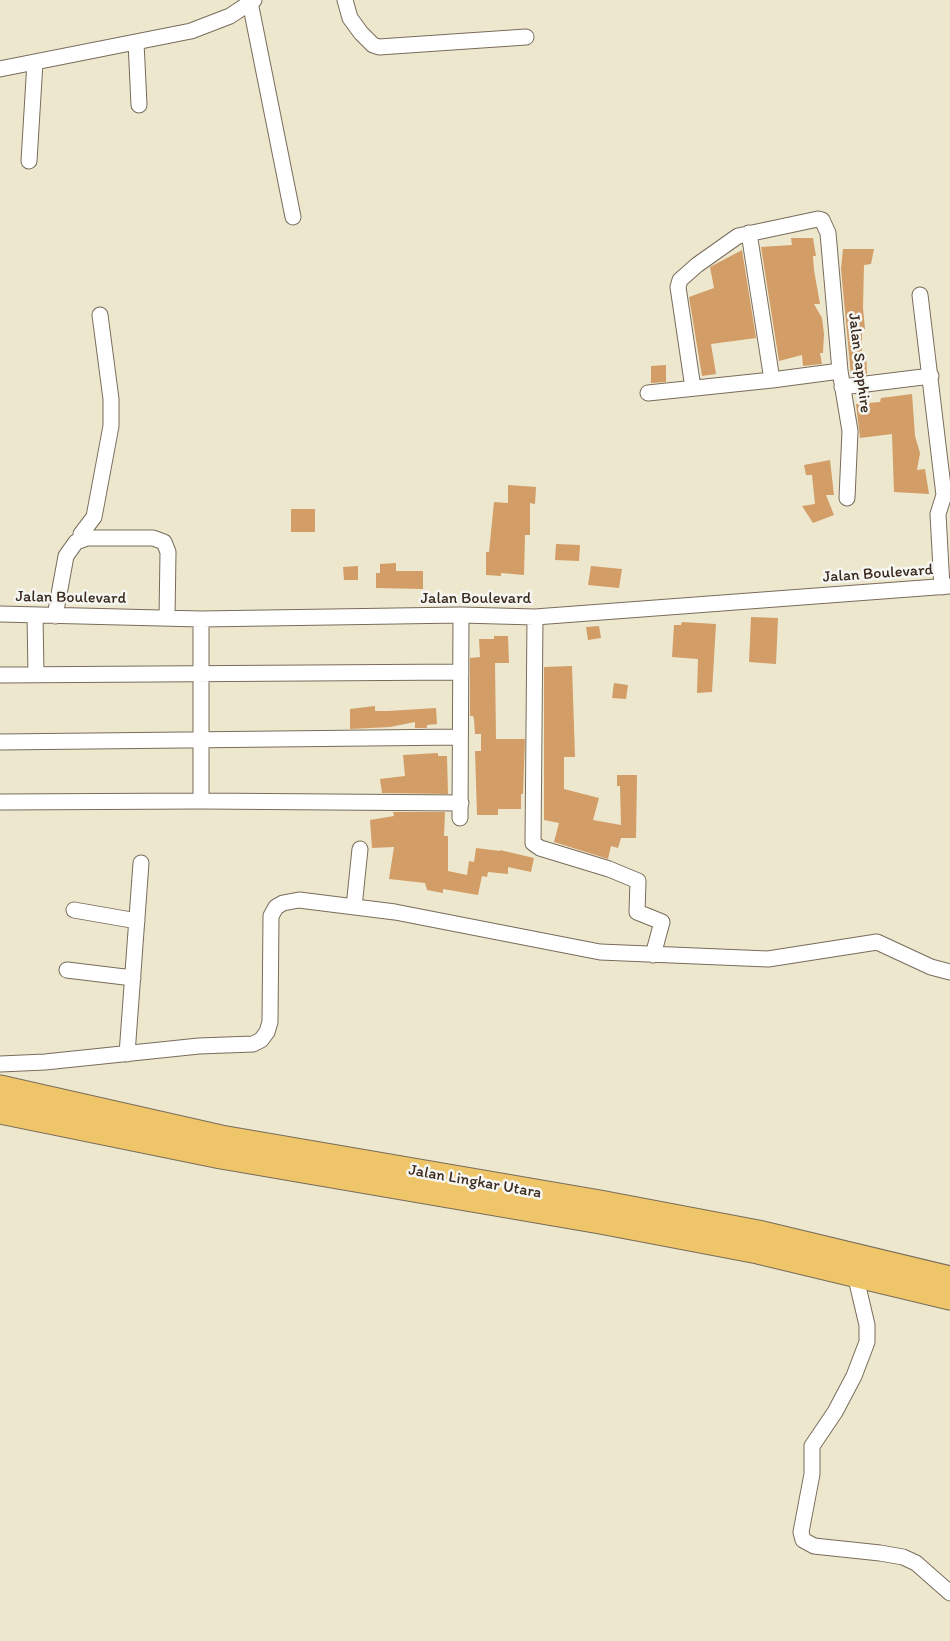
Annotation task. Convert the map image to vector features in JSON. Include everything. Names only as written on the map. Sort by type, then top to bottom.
[{"type":"main road","name":"Jalan Lingkar Utara","points":[[0,1088],[52,1111],[220,1156],[600,1221],[758,1251],[950,1297]]},
{"type":"main road","name":"Jalan Lingkar Utara","points":[[0,1111],[52,1111],[221,1138],[591,1202],[758,1233],[950,1279]]},
{"type":"street","points":[[345,0],[350,18],[360,33],[373,45],[379,47],[526,37]]},
{"type":"street","points":[[0,68],[191,31],[230,16],[252,1],[293,217]]},
{"type":"street","points":[[136,42],[139,106]]},
{"type":"street","points":[[29,161],[35,62]]},
{"type":"street","name":"Jalan Sapphire","points":[[749,233],[818,219],[825,224],[828,233],[840,371],[850,438],[848,498]]},
{"type":"street","points":[[693,388],[678,287],[680,280],[697,265],[738,236],[749,233],[772,380]]},
{"type":"street","points":[[920,294],[947,498],[938,514],[946,587]]},
{"type":"street","points":[[81,539],[82,532],[94,517],[111,426],[111,406],[100,315]]},
{"type":"street","points":[[648,392],[772,380],[840,371]]},
{"type":"street","points":[[842,387],[931,376]]},
{"type":"street","points":[[55,616],[66,556],[72,545],[81,539],[153,538],[164,542],[168,552],[167,618]]},
{"type":"street","name":"Jalan Boulevard","points":[[0,614],[201,619],[461,615],[535,617],[946,587]]},
{"type":"street","points":[[35,615],[36,676]]},
{"type":"street","points":[[0,802],[201,801],[461,811],[461,615]]},
{"type":"street","points":[[535,617],[533,843],[540,848],[609,869],[638,881],[637,912],[662,922],[654,955]]},
{"type":"street","points":[[201,619],[201,801]]},
{"type":"street","points":[[0,676],[461,672]]},
{"type":"street","points":[[0,742],[201,741],[460,736]]},
{"type":"street","points":[[354,907],[360,849]]},
{"type":"street","points":[[127,1054],[142,863]]},
{"type":"street","points":[[0,1064],[200,1046],[253,1044],[261,1040],[267,1032],[270,1022],[271,916],[276,907],[290,901],[300,900],[395,912],[600,952],[768,960],[877,942],[932,967],[950,972]]},
{"type":"street","points":[[74,910],[137,921]]},
{"type":"street","points":[[67,970],[133,978]]},
{"type":"street","points":[[855,1274],[868,1325],[867,1342],[854,1376],[835,1412],[812,1446],[812,1474],[801,1532],[803,1540],[814,1546],[880,1552],[903,1557],[916,1563],[950,1593]]},
{"type":"building","points":[[791,238],[813,238],[816,256],[813,256],[814,270],[820,304],[814,304],[822,318],[824,334],[823,353],[820,353],[822,364],[803,366],[802,355],[779,361],[761,247],[792,245]]},
{"type":"building","points":[[843,249],[874,249],[871,264],[864,265],[863,308],[865,329],[862,330],[862,354],[866,353],[867,374],[851,376],[841,269]]},
{"type":"building","points":[[742,250],[756,338],[711,344],[716,374],[702,376],[689,297],[714,288],[710,267]]},
{"type":"building","points":[[666,365],[666,382],[651,383],[651,366]]},
{"type":"building","points":[[912,394],[915,436],[920,453],[917,470],[925,469],[929,494],[894,492],[892,434],[860,438],[856,404],[880,402],[881,398]]},
{"type":"building","points":[[830,460],[834,495],[826,495],[834,515],[813,523],[802,506],[815,504],[812,475],[806,475],[804,465]]},
{"type":"building","points":[[508,485],[536,487],[535,504],[530,503],[530,535],[525,535],[524,575],[501,573],[501,576],[486,575],[486,552],[489,552],[494,502],[508,503]]},
{"type":"building","points":[[291,509],[315,509],[315,532],[291,532]]},
{"type":"building","points":[[556,544],[580,545],[579,561],[555,560]]},
{"type":"building","points":[[396,563],[396,571],[423,571],[423,589],[376,588],[376,573],[380,573],[380,564]]},
{"type":"building","points":[[358,566],[358,580],[344,580],[343,567]]},
{"type":"building","points":[[591,566],[622,569],[619,588],[588,585]]},
{"type":"building","points":[[751,617],[778,618],[776,664],[749,662]]},
{"type":"building","points":[[682,622],[716,624],[712,692],[697,693],[698,659],[672,657],[674,625],[681,625]]},
{"type":"building","points":[[599,626],[601,638],[588,640],[586,627]]},
{"type":"building","points":[[494,636],[508,636],[509,663],[495,663],[496,739],[525,739],[523,794],[521,794],[521,809],[498,809],[498,815],[477,815],[475,751],[481,751],[481,734],[475,734],[474,719],[473,716],[470,716],[470,658],[480,657],[479,639],[494,639]]},
{"type":"building","points":[[572,666],[575,757],[564,757],[564,789],[599,798],[593,820],[621,825],[620,786],[617,786],[617,775],[637,775],[636,838],[621,838],[618,848],[611,846],[608,859],[554,842],[559,823],[544,820],[544,667]]},
{"type":"building","points":[[614,683],[628,685],[626,699],[612,698]]},
{"type":"building","points":[[375,706],[375,711],[436,708],[437,724],[427,725],[427,728],[415,728],[415,722],[390,727],[350,729],[350,709]]},
{"type":"building","points":[[438,753],[438,756],[447,756],[448,794],[382,793],[380,779],[405,776],[403,755]]},
{"type":"building","points":[[393,812],[445,812],[444,836],[448,836],[448,871],[467,875],[469,861],[474,862],[476,848],[500,850],[534,858],[531,872],[508,867],[508,874],[488,872],[487,877],[482,876],[478,895],[443,889],[443,893],[427,890],[425,883],[389,879],[394,847],[372,848],[370,820],[394,816]]}]
